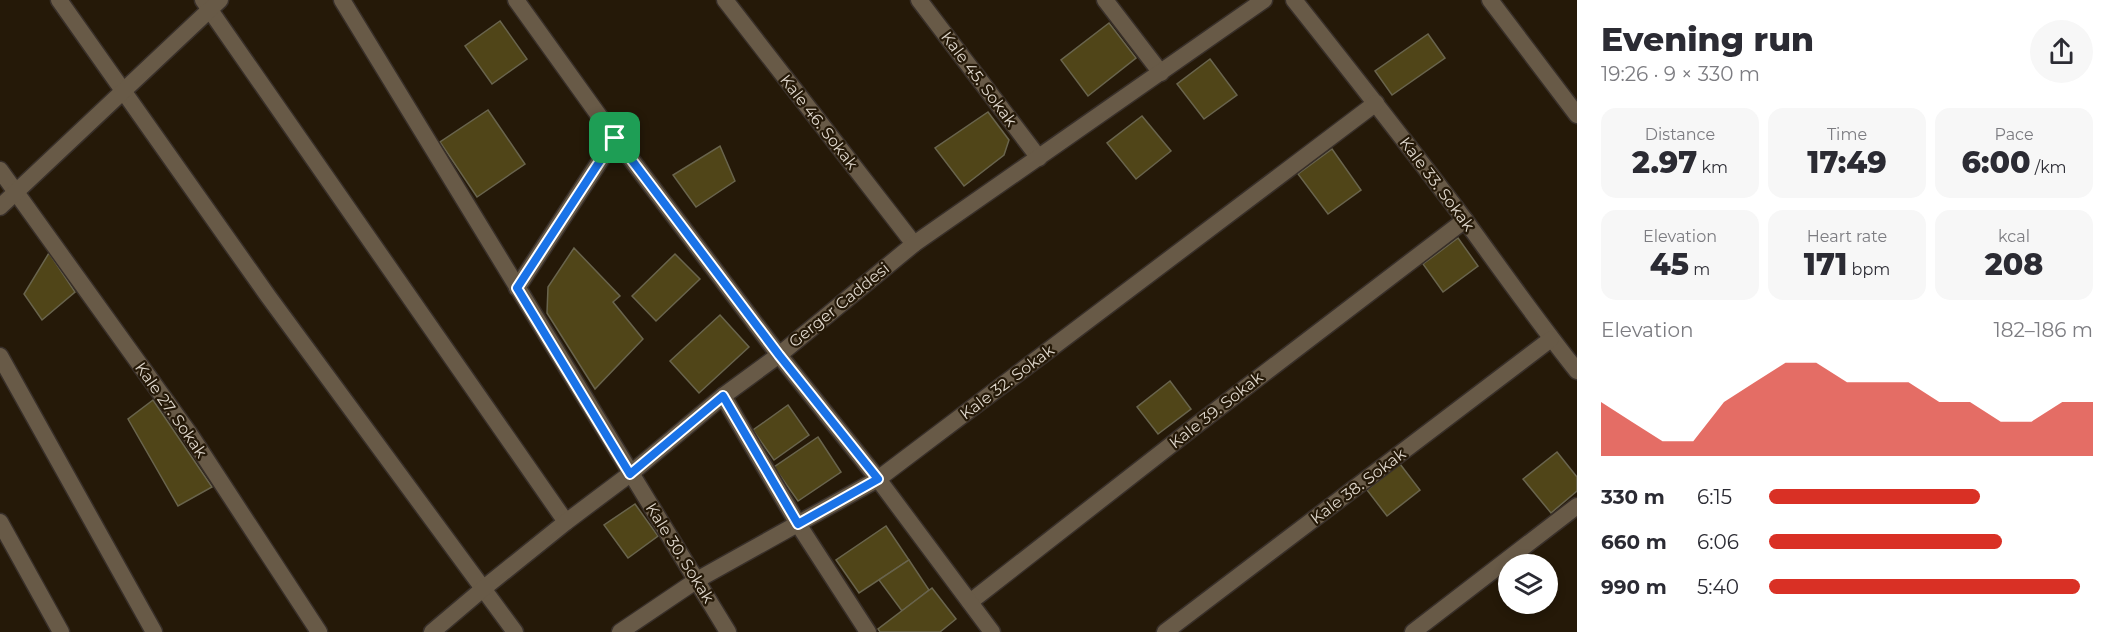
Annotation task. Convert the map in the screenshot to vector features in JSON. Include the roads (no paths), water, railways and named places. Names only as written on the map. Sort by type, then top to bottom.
[{"type":"street","points":[[59,0],[268,296],[515,632]]},
{"type":"street","name":"Kale 30. Sokak","points":[[342,0],[630,474],[729,632]]},
{"type":"street","points":[[516,0],[615,138],[779,355],[878,479],[992,632]]},
{"type":"street","name":"Kale 46. Sokak","points":[[725,0],[914,244]]},
{"type":"street","name":"Kale 45. Sokak","points":[[919,0],[1039,158]]},
{"type":"street","points":[[1105,0],[1161,73]]},
{"type":"street","name":"Gerger Caddesi","points":[[432,632],[566,522],[630,474],[723,396],[779,355],[914,244],[1264,0]]},
{"type":"street","name":"Kale 33. Sokak","points":[[1294,0],[1376,103],[1577,371]]},
{"type":"street","points":[[1490,0],[1577,115]]},
{"type":"street","points":[[0,207],[124,92],[211,3],[566,522]]},
{"type":"street","name":"Kale 32. Sokak","points":[[620,632],[697,580],[878,479],[1376,103]]},
{"type":"street","points":[[517,288],[615,138]]},
{"type":"street","name":"Kale 27. Sokak","points":[[0,170],[189,433],[319,632]]},
{"type":"street","name":"Kale 39. Sokak","points":[[970,602],[1465,220]]},
{"type":"street","name":"Kale 38. Sokak","points":[[1165,632],[1551,339]]},
{"type":"street","points":[[0,356],[154,632]]},
{"type":"street","points":[[723,396],[798,524],[868,632]]},
{"type":"street","points":[[1413,632],[1577,506]]},
{"type":"street","points":[[0,522],[61,632]]}]
